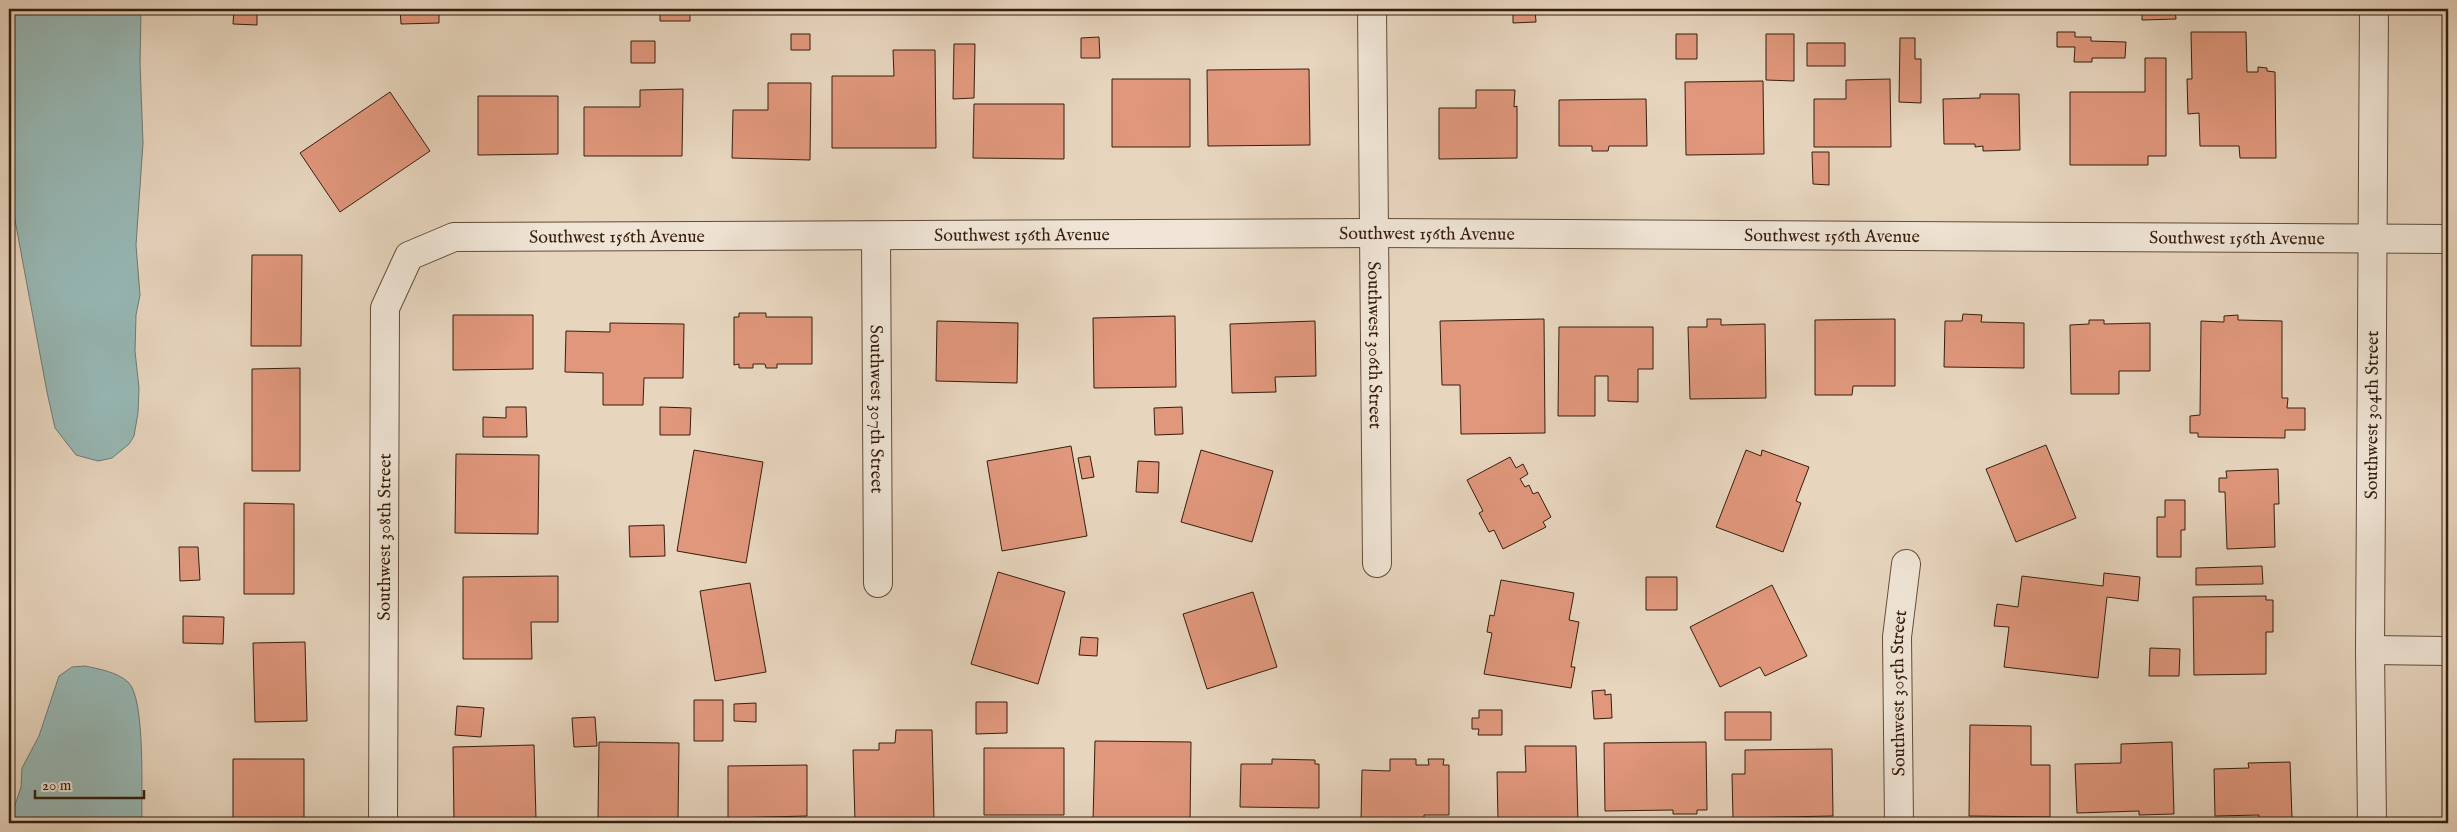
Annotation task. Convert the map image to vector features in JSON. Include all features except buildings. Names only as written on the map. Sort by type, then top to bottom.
[{"type":"street","name":"Southwest 306th Street","points":[[1372,9],[1377,563]]},
{"type":"street","name":"Southwest 304th Street","points":[[2372,823],[2370,650],[2374,9]]},
{"type":"street","name":"Southwest 156th Avenue","points":[[409,256],[454,236],[876,237],[1375,233],[2448,239]]},
{"type":"street","name":"Southwest 307th Street","points":[[876,237],[878,583]]},
{"type":"street","name":"Southwest 308th Street","points":[[383,823],[385,308],[409,256]]},
{"type":"street","name":"Southwest 305th Street","points":[[1898,823],[1897,637],[1906,564]]},
{"type":"street","points":[[2370,650],[2448,650]]},
{"type":"water","points":[[9,9],[141,9],[140,64],[143,143],[136,245],[140,295],[136,315],[135,351],[139,388],[138,413],[134,436],[129,444],[112,458],[98,461],[76,455],[55,428],[47,392],[9,188]]},
{"type":"water","points":[[85,666],[108,671],[119,676],[128,682],[134,692],[140,727],[142,823],[9,823],[21,787],[22,768],[39,736],[59,676],[72,667]]}]
